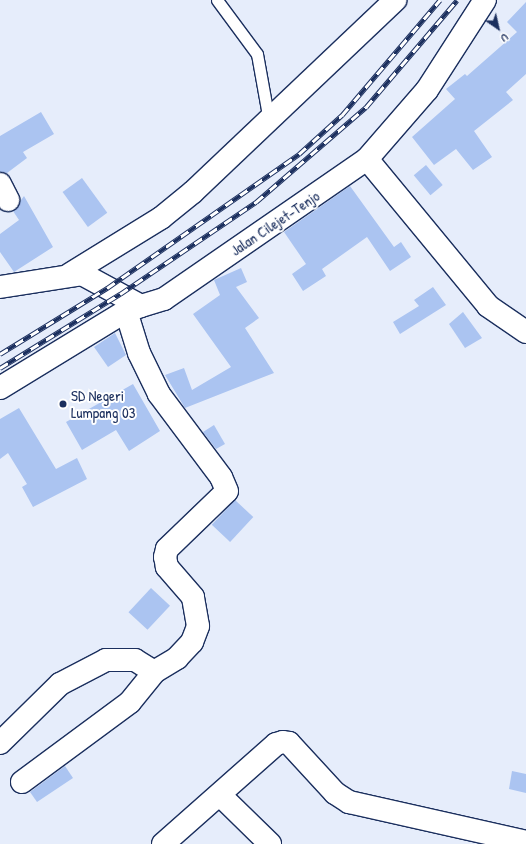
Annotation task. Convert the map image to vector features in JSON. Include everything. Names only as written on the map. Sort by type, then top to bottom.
[{"type":"street","points":[[70,274],[161,218],[269,123],[395,0]]},
{"type":"street","name":"Jalan Cilejet–Tenjo","points":[[0,388],[134,309],[164,300],[367,159],[427,90],[485,0]]},
{"type":"street","points":[[367,159],[488,306],[526,332]]},
{"type":"street","points":[[0,287],[70,274],[89,276],[134,309],[139,353],[159,394],[227,490],[167,549],[167,567],[193,597],[198,626],[192,642],[177,658],[154,672],[130,702],[22,782]]},
{"type":"street","points":[[0,743],[60,684],[106,660],[120,657],[135,660],[154,672]]},
{"type":"street","points":[[164,844],[276,744],[283,742],[289,743],[335,793],[349,802],[526,842]]},
{"type":"street","points":[[220,795],[270,844]]},
{"type":"lane","points":[[217,0],[257,54],[269,123]]},
{"type":"building","points":[[526,2],[526,74],[506,92],[513,100],[474,131],[492,157],[473,170],[456,149],[434,165],[412,137],[455,99],[446,89],[465,74],[467,76],[517,32],[507,22]]},
{"type":"building","points":[[41,112],[54,134],[23,152],[27,158],[7,173],[0,172],[0,136]]},
{"type":"building","points":[[426,165],[443,185],[430,195],[414,175]]},
{"type":"building","points":[[82,178],[107,213],[88,227],[63,192]]},
{"type":"building","points":[[350,186],[394,247],[401,242],[411,257],[390,271],[367,237],[322,269],[326,276],[303,291],[292,274],[306,264],[284,232]]},
{"type":"building","points":[[24,196],[53,247],[14,272],[0,252],[0,234],[19,220],[13,211]]},
{"type":"building","points":[[241,268],[247,282],[236,287],[259,318],[245,328],[274,373],[185,408],[165,375],[184,368],[192,390],[231,367],[193,314],[220,295],[214,280]]},
{"type":"building","points":[[433,287],[446,305],[400,334],[393,322],[419,306],[414,300]]},
{"type":"building","points":[[463,312],[482,338],[465,348],[449,324]]},
{"type":"building","points":[[115,333],[126,355],[108,367],[94,347]]},
{"type":"building","points":[[133,384],[160,431],[129,451],[116,430],[82,450],[66,422]]},
{"type":"building","points":[[19,408],[56,469],[77,458],[87,479],[33,507],[22,487],[27,484],[8,453],[0,459],[0,419]]},
{"type":"building","points":[[214,425],[225,444],[216,449],[203,432]]},
{"type":"building","points":[[235,500],[253,517],[230,542],[212,525]]},
{"type":"building","points":[[151,588],[170,606],[148,630],[128,612]]},
{"type":"building","points":[[65,766],[73,778],[37,802],[30,792]]},
{"type":"building","points":[[512,771],[526,774],[526,793],[509,789]]},
{"type":"railway","points":[[0,354],[107,288],[299,154],[342,115],[440,0]]},
{"type":"railway","points":[[0,368],[120,294],[256,202],[366,107],[457,0]]},
{"type":"place","name":"SD Negeri Lumpang 03","points":[[63,404]]}]
